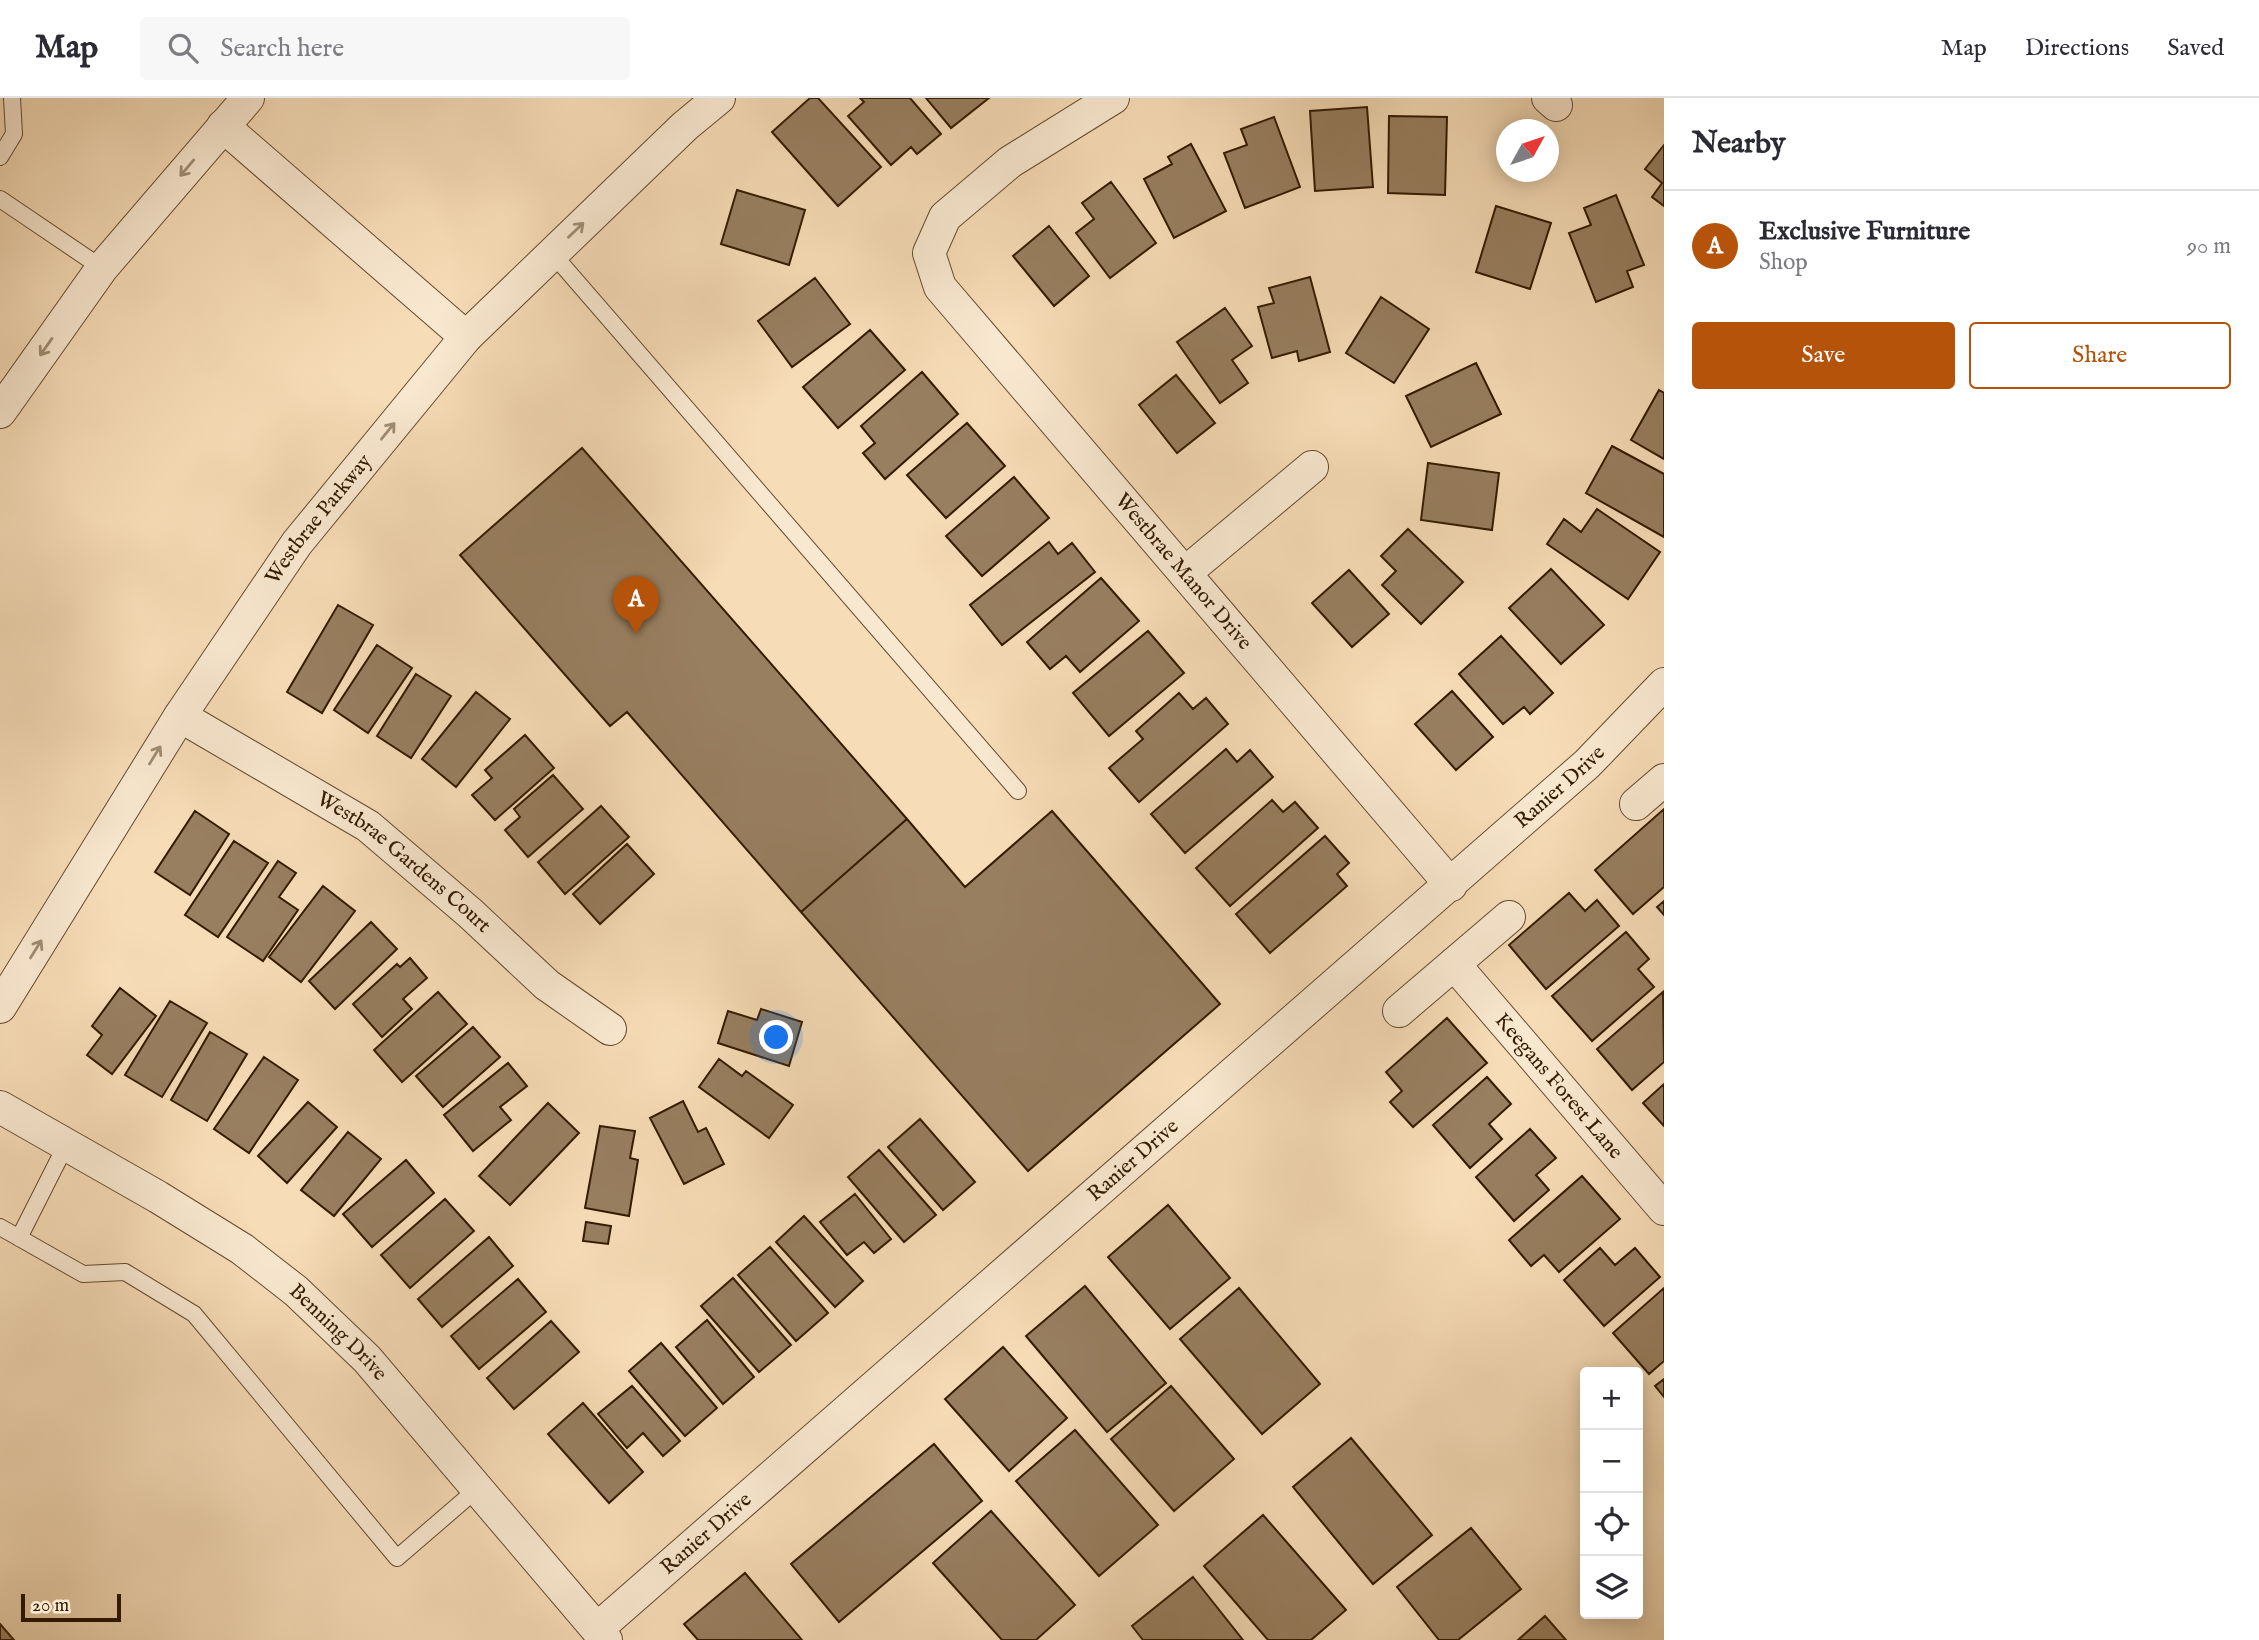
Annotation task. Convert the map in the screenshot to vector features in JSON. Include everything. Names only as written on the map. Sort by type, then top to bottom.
[{"type":"street","points":[[0,412],[102,268],[248,98]]},
{"type":"street","name":"Westbrae Parkway","points":[[0,1007],[180,716],[297,542],[466,337],[685,126],[719,98]]},
{"type":"street","name":"Westbrae Manor Drive","points":[[1114,98],[1010,162],[945,217],[929,253],[940,286],[1451,885]]},
{"type":"street","points":[[223,126],[466,337]]},
{"type":"street","points":[[1185,573],[1312,467]]},
{"type":"street","name":"Ranier Drive","points":[[601,1635],[1587,764],[1664,684]]},
{"type":"street","name":"Westbrae Gardens Court","points":[[180,716],[368,827],[470,913],[547,985],[610,1029]]},
{"type":"street","points":[[1636,804],[1664,780]]},
{"type":"street","points":[[1399,1011],[1509,917]]},
{"type":"street","name":"Keegans Forest Lane","points":[[1454,964],[1663,1206]]},
{"type":"street","name":"Benning Drive","points":[[0,1107],[158,1197],[242,1249],[296,1291],[367,1360],[601,1635]]},
{"type":"lane","points":[[0,157],[14,134],[12,98]]},
{"type":"lane","points":[[0,199],[102,268]]},
{"type":"lane","points":[[552,253],[1018,790]]},
{"type":"lane","points":[[19,1238],[66,1145]]},
{"type":"lane","points":[[0,1227],[83,1274],[125,1272],[194,1314],[397,1558],[477,1489]]},
{"type":"building","points":[[810,98],[818,98],[881,167],[838,206],[772,132]]},
{"type":"building","points":[[860,98],[910,98],[941,134],[917,154],[911,147],[891,165],[848,116],[864,102]]},
{"type":"building","points":[[926,98],[989,98],[951,128]]},
{"type":"building","points":[[1367,107],[1373,187],[1315,191],[1310,111]]},
{"type":"building","points":[[1389,116],[1447,117],[1445,195],[1388,193]]},
{"type":"building","points":[[1274,117],[1300,187],[1245,208],[1224,153],[1247,145],[1241,129]]},
{"type":"building","points":[[1191,144],[1226,211],[1174,238],[1144,179],[1172,164],[1168,157]]},
{"type":"building","points":[[1664,145],[1664,206],[1652,197],[1662,183],[1645,169]]},
{"type":"building","points":[[1111,182],[1156,243],[1110,278],[1076,233],[1094,219],[1082,203]]},
{"type":"building","points":[[737,190],[805,210],[789,265],[721,244]]},
{"type":"building","points":[[1616,195],[1644,265],[1627,271],[1633,287],[1596,302],[1569,233],[1591,225],[1584,208]]},
{"type":"building","points":[[1496,206],[1551,223],[1530,289],[1476,272]]},
{"type":"building","points":[[1049,226],[1089,276],[1054,306],[1013,256]]},
{"type":"building","points":[[1310,277],[1330,352],[1299,361],[1297,351],[1272,358],[1258,307],[1274,303],[1269,288]]},
{"type":"building","points":[[815,278],[850,324],[792,367],[758,321]]},
{"type":"building","points":[[1381,297],[1429,329],[1394,383],[1346,353]]},
{"type":"building","points":[[1225,308],[1252,346],[1232,360],[1248,383],[1220,403],[1177,342]]},
{"type":"building","points":[[870,330],[905,370],[838,428],[803,387]]},
{"type":"building","points":[[1476,363],[1501,414],[1431,447],[1406,396]]},
{"type":"building","points":[[922,372],[958,414],[885,479],[863,453],[875,443],[861,426]]},
{"type":"building","points":[[1176,375],[1215,423],[1177,453],[1139,405]]},
{"type":"building","points":[[1659,390],[1664,393],[1664,459],[1631,440]]},
{"type":"building","points":[[967,423],[1005,466],[946,518],[907,475]]},
{"type":"building","points":[[1612,446],[1664,474],[1664,537],[1586,493]]},
{"type":"building","points":[[582,448],[907,819],[801,912],[627,712],[610,726],[460,555]]},
{"type":"building","points":[[1428,463],[1499,473],[1492,530],[1421,520]]},
{"type":"building","points":[[1014,477],[1049,518],[982,576],[946,536]]},
{"type":"building","points":[[1597,509],[1660,552],[1628,599],[1547,544],[1564,519],[1581,532]]},
{"type":"building","points":[[1408,529],[1463,582],[1421,624],[1382,585],[1396,571],[1381,556]]},
{"type":"building","points":[[1049,542],[1058,554],[1072,543],[1095,572],[1002,645],[970,605]]},
{"type":"building","points":[[1551,569],[1604,625],[1561,664],[1509,608]]},
{"type":"building","points":[[1349,570],[1389,614],[1352,647],[1312,603]]},
{"type":"building","points":[[1101,578],[1139,621],[1080,672],[1066,656],[1050,669],[1027,642]]},
{"type":"building","points":[[338,605],[373,625],[322,713],[287,692]]},
{"type":"building","points":[[1148,631],[1184,673],[1109,736],[1073,693]]},
{"type":"building","points":[[1501,636],[1553,693],[1530,714],[1524,707],[1503,724],[1459,674]]},
{"type":"building","points":[[377,645],[412,668],[368,733],[334,710]]},
{"type":"building","points":[[416,674],[451,696],[411,758],[377,736]]},
{"type":"building","points":[[1452,691],[1493,737],[1456,770],[1415,724]]},
{"type":"building","points":[[476,692],[510,719],[456,787],[422,759]]},
{"type":"building","points":[[1179,693],[1193,709],[1206,698],[1228,724],[1139,802],[1109,768],[1143,739],[1136,731]]},
{"type":"building","points":[[525,735],[554,768],[495,820],[472,795],[492,778],[485,770]]},
{"type":"building","points":[[1226,749],[1237,762],[1250,750],[1273,777],[1185,853],[1151,814]]},
{"type":"building","points":[[553,775],[583,809],[528,857],[505,830],[520,817],[514,809]]},
{"type":"building","points":[[1272,800],[1283,812],[1295,802],[1318,828],[1230,906],[1196,868]]},
{"type":"building","points":[[601,806],[629,837],[565,894],[538,862]]},
{"type":"building","points":[[1664,809],[1664,887],[1633,914],[1595,870]]},
{"type":"building","points":[[195,811],[229,834],[190,895],[155,872]]},
{"type":"building","points":[[1052,811],[1220,1004],[1028,1171],[801,912],[907,819],[965,887]]},
{"type":"building","points":[[1325,836],[1349,863],[1337,874],[1347,886],[1270,953],[1236,914]]},
{"type":"building","points":[[234,841],[268,863],[218,937],[185,915]]},
{"type":"building","points":[[627,844],[654,874],[600,924],[573,894]]},
{"type":"building","points":[[278,861],[296,873],[279,897],[298,910],[263,961],[227,937]]},
{"type":"building","points":[[323,886],[355,911],[301,982],[269,957]]},
{"type":"building","points":[[1569,893],[1585,911],[1597,900],[1619,926],[1546,989],[1509,945]]},
{"type":"building","points":[[1664,901],[1664,915],[1657,907]]},
{"type":"building","points":[[371,922],[397,949],[335,1009],[309,981]]},
{"type":"building","points":[[1626,932],[1649,959],[1638,969],[1654,987],[1592,1041],[1552,996]]},
{"type":"building","points":[[410,958],[427,978],[403,999],[412,1009],[382,1037],[353,1004],[397,964],[400,967]]},
{"type":"building","points":[[120,988],[156,1016],[112,1074],[87,1055],[102,1035],[92,1026]]},
{"type":"building","points":[[438,992],[467,1024],[402,1082],[374,1050]]},
{"type":"building","points":[[1663,992],[1664,1062],[1632,1090],[1597,1049]]},
{"type":"building","points":[[170,1001],[207,1023],[162,1097],[125,1075]]},
{"type":"building","points":[[761,1009],[802,1022],[789,1066],[718,1043],[728,1011],[757,1020]]},
{"type":"building","points":[[1447,1018],[1487,1063],[1413,1127],[1390,1102],[1402,1091],[1386,1072]]},
{"type":"building","points":[[473,1027],[500,1057],[443,1107],[416,1076]]},
{"type":"building","points":[[210,1032],[247,1054],[207,1121],[171,1100]]},
{"type":"building","points":[[264,1057],[298,1080],[249,1153],[214,1129]]},
{"type":"building","points":[[719,1059],[742,1076],[746,1071],[793,1105],[769,1138],[699,1087]]},
{"type":"building","points":[[508,1063],[527,1086],[500,1107],[511,1120],[473,1151],[444,1115]]},
{"type":"building","points":[[1487,1077],[1511,1104],[1489,1124],[1502,1139],[1470,1168],[1433,1125]]},
{"type":"building","points":[[1664,1084],[1664,1126],[1643,1103]]},
{"type":"building","points":[[683,1101],[698,1132],[706,1128],[724,1164],[684,1184],[650,1118]]},
{"type":"building","points":[[308,1102],[337,1127],[287,1183],[258,1156]]},
{"type":"building","points":[[548,1103],[579,1133],[510,1205],[479,1176]]},
{"type":"building","points":[[920,1119],[975,1182],[943,1210],[888,1147]]},
{"type":"building","points":[[600,1126],[635,1131],[630,1158],[638,1160],[629,1216],[585,1208]]},
{"type":"building","points":[[1530,1129],[1556,1158],[1536,1175],[1549,1190],[1514,1221],[1476,1177]]},
{"type":"building","points":[[348,1132],[381,1159],[334,1216],[301,1190]]},
{"type":"building","points":[[879,1150],[936,1215],[904,1242],[848,1177]]},
{"type":"building","points":[[406,1160],[434,1193],[372,1247],[343,1214]]},
{"type":"building","points":[[1582,1176],[1620,1219],[1559,1272],[1544,1255],[1531,1266],[1509,1240]]},
{"type":"building","points":[[855,1194],[891,1239],[874,1253],[864,1242],[847,1255],[820,1222]]},
{"type":"building","points":[[445,1199],[474,1231],[410,1288],[381,1255]]},
{"type":"building","points":[[1168,1205],[1230,1278],[1170,1329],[1108,1257]]},
{"type":"building","points":[[804,1216],[863,1281],[835,1307],[776,1242]]},
{"type":"building","points":[[586,1222],[611,1226],[608,1244],[583,1241]]},
{"type":"building","points":[[489,1237],[513,1266],[442,1327],[418,1299]]},
{"type":"building","points":[[770,1247],[828,1313],[796,1341],[738,1275]]},
{"type":"building","points":[[1600,1248],[1615,1265],[1635,1248],[1660,1277],[1604,1326],[1564,1280]]},
{"type":"building","points":[[733,1278],[791,1345],[759,1372],[701,1306]]},
{"type":"building","points":[[518,1279],[546,1312],[479,1369],[451,1336]]},
{"type":"building","points":[[1085,1286],[1166,1383],[1107,1432],[1026,1336]]},
{"type":"building","points":[[1239,1288],[1320,1384],[1262,1434],[1180,1339]]},
{"type":"building","points":[[1664,1288],[1664,1361],[1649,1374],[1613,1333]]},
{"type":"building","points":[[707,1320],[754,1377],[723,1404],[676,1347]]},
{"type":"building","points":[[551,1321],[579,1352],[514,1409],[487,1378]]},
{"type":"building","points":[[661,1343],[717,1408],[685,1436],[629,1371]]},
{"type":"building","points":[[1003,1347],[1067,1418],[1009,1471],[945,1399]]},
{"type":"building","points":[[1664,1379],[1664,1397],[1655,1386]]},
{"type":"building","points":[[632,1386],[680,1441],[663,1456],[643,1433],[627,1448],[598,1414]]},
{"type":"building","points":[[1171,1386],[1234,1459],[1174,1511],[1111,1439]]},
{"type":"building","points":[[583,1403],[643,1472],[609,1503],[548,1434]]},
{"type":"building","points":[[1075,1430],[1158,1525],[1099,1576],[1016,1481]]},
{"type":"building","points":[[1351,1438],[1432,1535],[1373,1584],[1293,1487]]},
{"type":"building","points":[[934,1444],[982,1501],[839,1622],[791,1564]]},
{"type":"building","points":[[991,1511],[1075,1605],[1036,1640],[1002,1640],[933,1563]]},
{"type":"building","points":[[1263,1515],[1346,1610],[1311,1640],[1268,1640],[1204,1566]]},
{"type":"building","points":[[1471,1528],[1521,1589],[1458,1640],[1439,1640],[1397,1587]]},
{"type":"building","points":[[745,1573],[802,1640],[698,1640],[684,1624]]},
{"type":"building","points":[[1193,1577],[1243,1640],[1143,1640],[1132,1626]]},
{"type":"building","points":[[1545,1616],[1566,1640],[1518,1640]]},
{"type":"building","points":[[0,1624],[14,1640],[0,1640]]},
{"type":"place","name":"Exclusive Furniture","points":[[636,634]]}]
